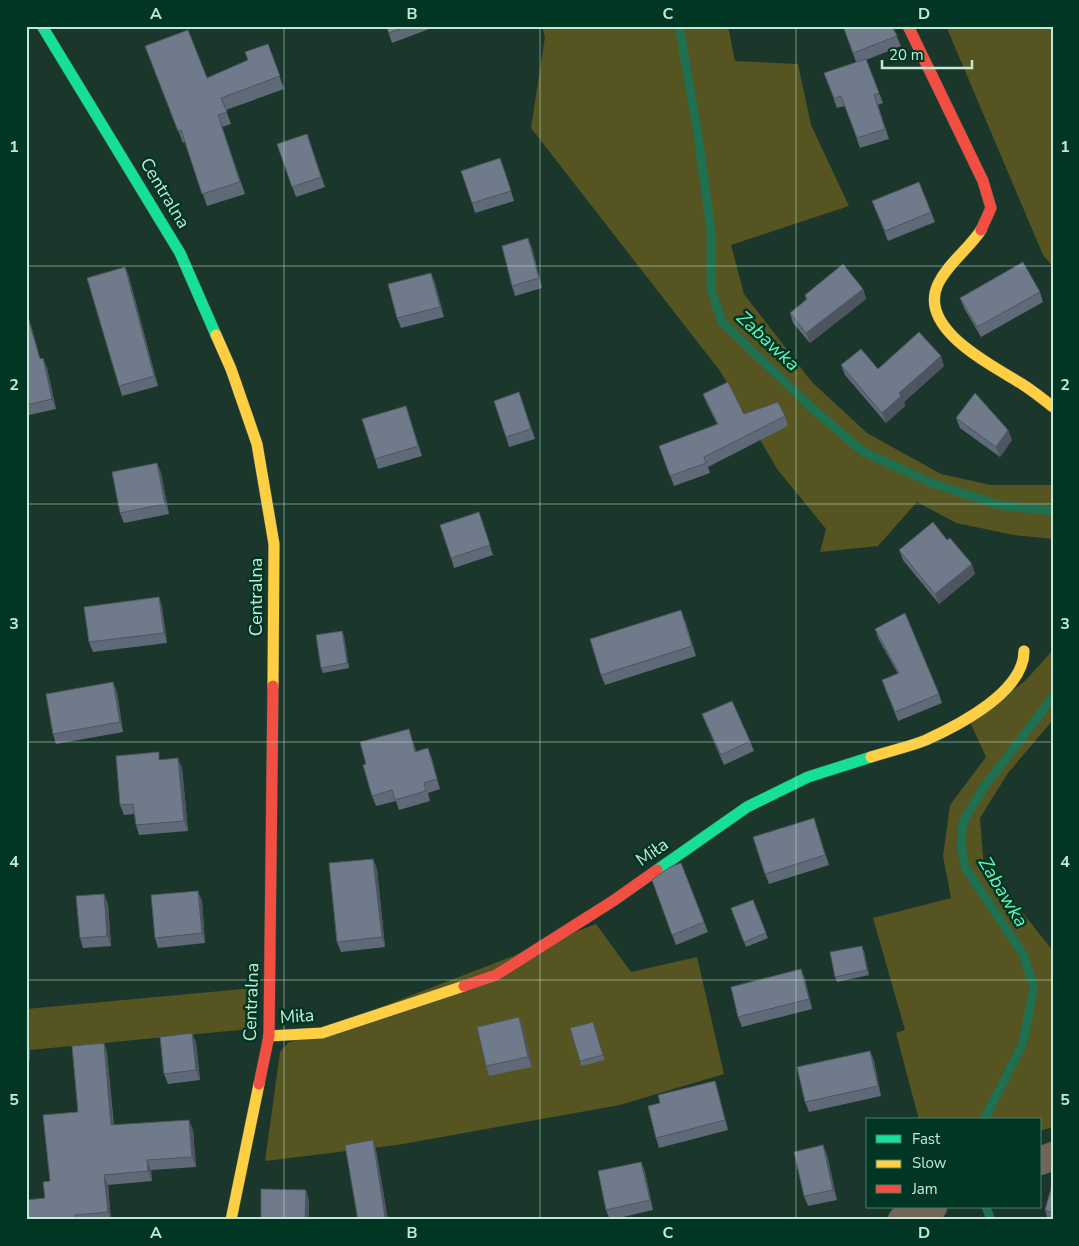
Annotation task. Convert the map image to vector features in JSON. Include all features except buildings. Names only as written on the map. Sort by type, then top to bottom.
[{"type":"street","name":"Centralna","points":[[42,26],[180,253],[231,369],[257,444],[274,544],[269,1036],[231,1220]]},
{"type":"street","points":[[908,26],[983,181],[992,208],[982,229],[945,274],[935,293],[934,310],[941,323],[959,342],[1022,383],[1053,407]]},
{"type":"street","name":"Miła","points":[[269,1036],[322,1033],[496,975],[613,901],[747,808],[808,777],[926,740],[980,710],[1010,686],[1024,660],[1024,650]]},
{"type":"street","points":[[902,1220],[931,1208]]},
{"type":"shaded area","points":[[542,26],[728,26],[735,61],[798,64],[811,125],[849,206],[731,245],[744,294],[812,382],[867,433],[941,474],[991,485],[1053,485],[1053,539],[1014,535],[956,523],[917,502],[878,546],[820,552],[826,529],[777,469],[720,371],[531,128],[545,37]]},
{"type":"shaded area","points":[[946,26],[1053,26],[1053,267],[1043,255]]},
{"type":"shaded area","points":[[1053,650],[1053,720],[1008,773],[980,818],[984,869],[1015,903],[1053,951],[1053,1127],[1042,1130],[1042,1118],[918,1118],[896,1033],[905,1030],[873,918],[951,898],[943,856],[950,805],[986,757],[970,722],[1025,681]]},
{"type":"shaded area","points":[[596,924],[631,972],[697,957],[724,1074],[620,1105],[397,1145],[265,1161],[280,1052],[288,1043]]},
{"type":"shaded area","points":[[254,988],[250,1029],[30,1050],[30,1061],[26,1061],[26,1009]]},
{"type":"waterway","name":"Zabawka","points":[[679,26],[697,129],[711,230],[711,290],[722,322],[812,408],[862,451],[931,483],[999,505],[1053,511]]},
{"type":"waterway","name":"Zabawka","points":[[985,1118],[1023,1043],[1034,987],[1023,954],[965,867],[961,844],[963,822],[984,787],[1053,697]]},
{"type":"waterway","name":"Zabawka","points":[[986,1208],[991,1220]]},
{"type":"traffic: fast","points":[[42,26],[180,253],[216,335]]},
{"type":"traffic: fast","points":[[657,870],[747,807],[808,777],[871,757]]},
{"type":"traffic: slow","points":[[981,230],[942,276],[934,300],[938,316],[947,330],[961,344],[1053,407]]},
{"type":"traffic: slow","points":[[216,335],[231,369],[257,444],[274,544],[273,686]]},
{"type":"traffic: slow","points":[[871,757],[926,740],[972,716],[1002,693],[1013,680],[1021,666],[1024,651]]},
{"type":"traffic: slow","points":[[269,1036],[322,1033],[464,986]]},
{"type":"traffic: slow","points":[[231,1220],[259,1084]]},
{"type":"traffic: jam","points":[[908,26],[983,181],[991,208],[981,230]]},
{"type":"traffic: jam","points":[[259,1084],[269,1036],[273,686]]},
{"type":"traffic: jam","points":[[464,986],[496,975],[613,901],[657,870]]}]
